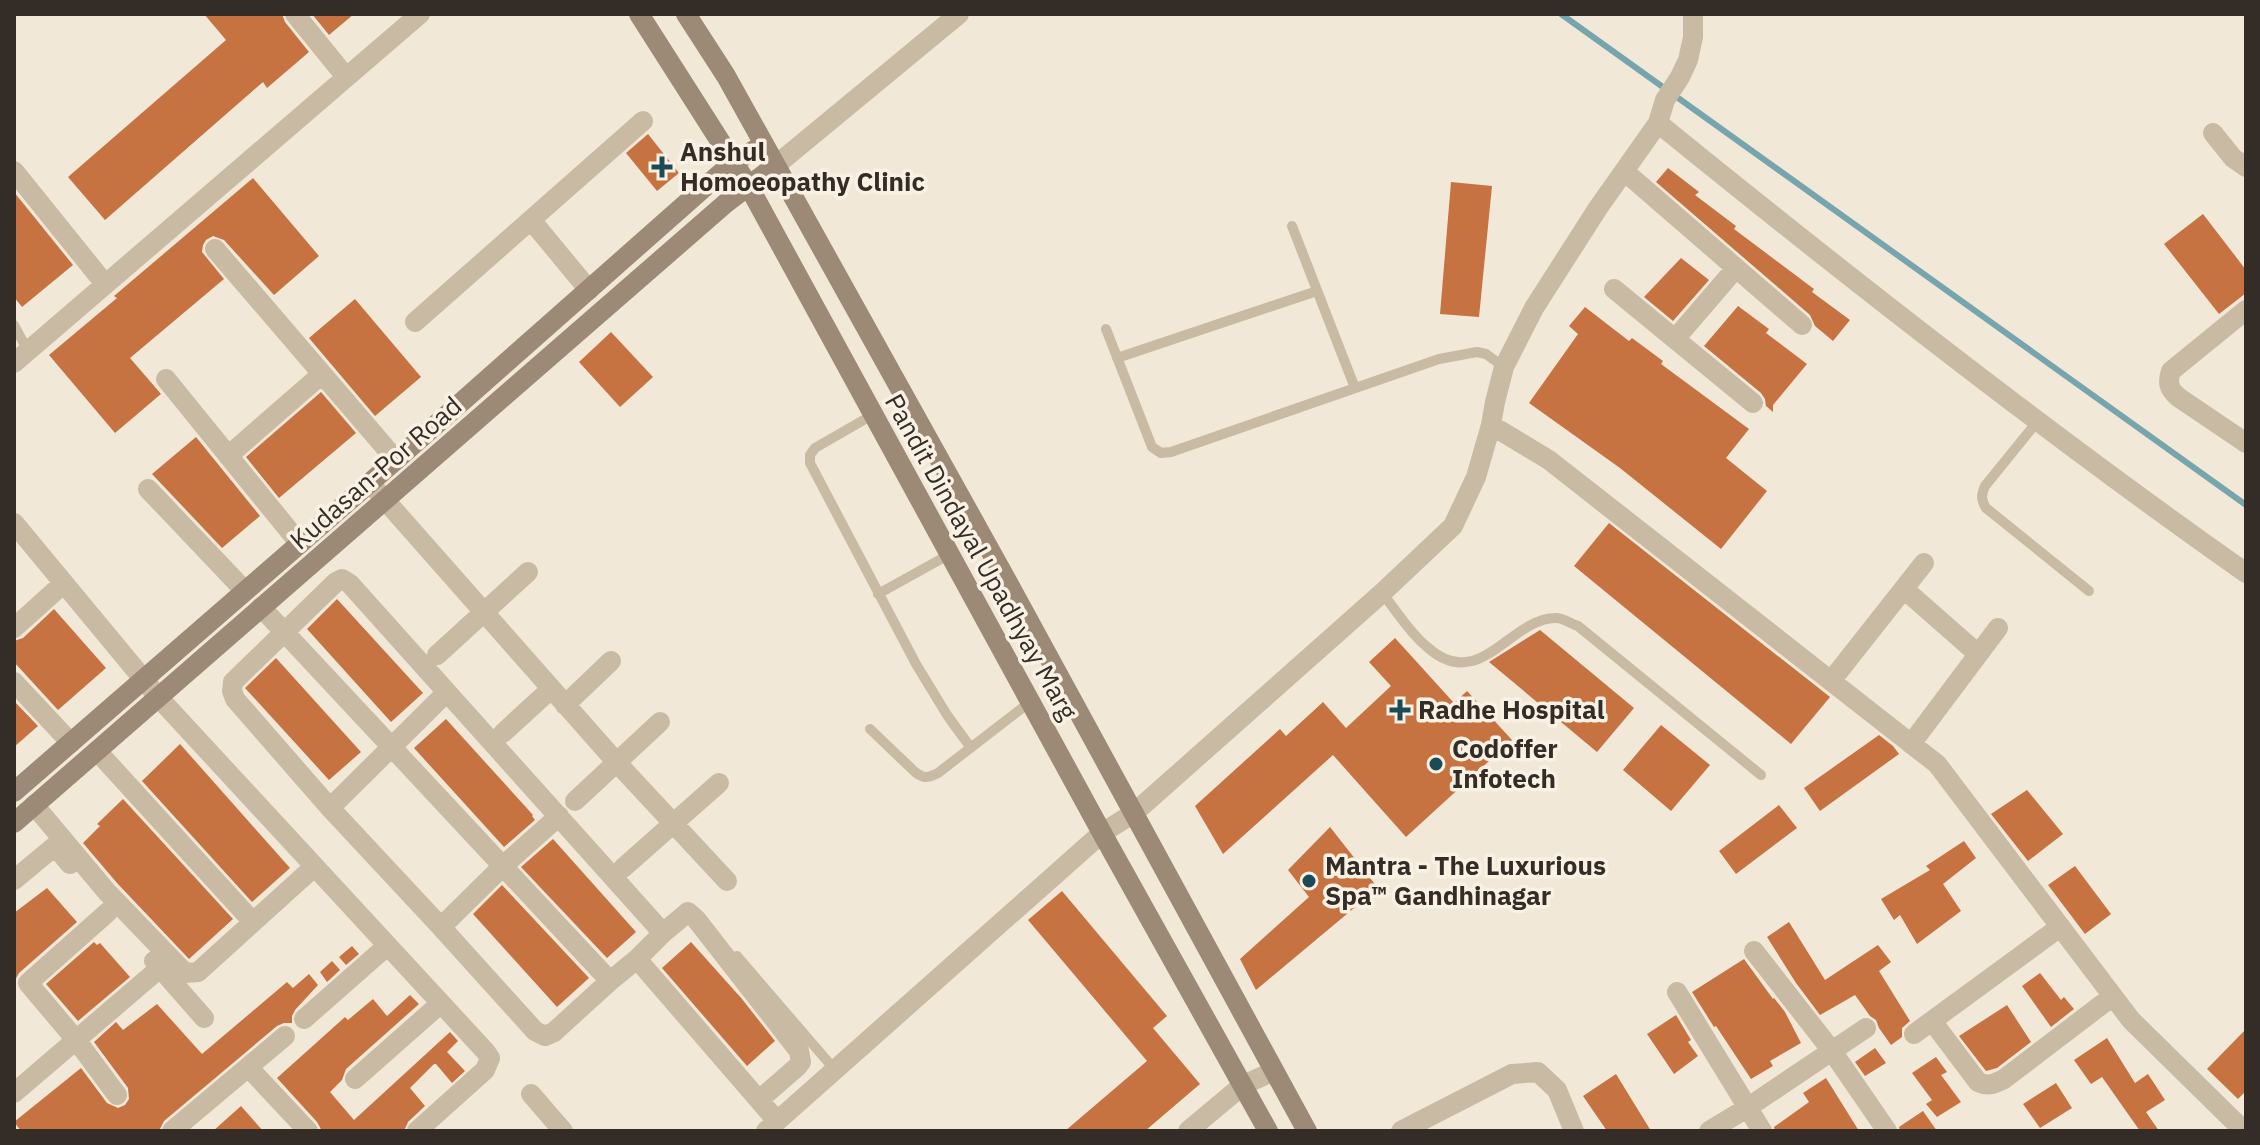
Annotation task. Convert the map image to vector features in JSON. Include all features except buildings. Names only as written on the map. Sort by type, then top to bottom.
[{"type":"street","points":[[295,14],[346,77]]},
{"type":"street","points":[[21,357],[420,14]]},
{"type":"street","name":"Pandit Dindayal Upadhyay Marg","points":[[639,14],[748,185],[1268,1131]]},
{"type":"street","name":"Pandit Dindayal Upadhyay Marg","points":[[686,14],[726,76],[764,144],[1307,1131]]},
{"type":"street","points":[[775,166],[959,14]]},
{"type":"street","points":[[637,959],[759,1100],[771,1126],[1102,833],[1134,813],[1382,593],[1453,526],[1476,477],[1504,367],[1534,308],[1598,208],[1658,123],[1665,100],[1688,60],[1693,37],[1693,14]]},
{"type":"street","points":[[415,322],[643,121]]},
{"type":"street","points":[[1658,123],[1810,247],[2037,422],[2121,486],[2246,573]]},
{"type":"street","points":[[2213,133],[2233,158],[2246,167]]},
{"type":"street","name":"Kudasan-Por Road","points":[[14,792],[733,163],[764,144]]},
{"type":"street","name":"Kudasan-Por Road","points":[[14,823],[748,185],[775,166]]},
{"type":"street","points":[[14,171],[105,284]]},
{"type":"street","points":[[1624,171],[1802,325]]},
{"type":"street","points":[[531,220],[589,290]]},
{"type":"street","points":[[215,249],[396,460]]},
{"type":"street","points":[[1675,339],[1736,268]]},
{"type":"street","points":[[1614,289],[1753,403]]},
{"type":"street","points":[[2246,310],[2171,371],[2168,381],[2170,390],[2178,397],[2246,443]]},
{"type":"street","points":[[228,456],[322,374]]},
{"type":"street","points":[[166,379],[300,544]]},
{"type":"street","points":[[1491,425],[1549,460],[1937,764],[2131,1020],[2244,1131]]},
{"type":"street","points":[[370,483],[616,762],[727,881]]},
{"type":"street","points":[[148,489],[245,591]]},
{"type":"street","points":[[14,523],[159,698],[490,1058],[485,1070],[417,1131]]},
{"type":"street","points":[[1831,681],[1924,563]]},
{"type":"street","points":[[437,655],[528,572]]},
{"type":"street","points":[[663,933],[350,584],[342,579],[233,682],[235,699],[330,808],[535,1031],[545,1036],[554,1032],[688,912],[799,1051],[801,1062],[797,1067],[759,1100]]},
{"type":"street","points":[[14,628],[64,583]]},
{"type":"street","points":[[1904,589],[1978,654]]},
{"type":"street","points":[[261,607],[610,981]]},
{"type":"street","points":[[1911,744],[1998,628]]},
{"type":"street","points":[[565,705],[611,661]]},
{"type":"street","points":[[14,683],[71,743]]},
{"type":"street","points":[[503,733],[551,689]]},
{"type":"street","points":[[330,808],[447,692]]},
{"type":"street","points":[[575,801],[660,722]]},
{"type":"street","points":[[97,751],[253,922]]},
{"type":"street","points":[[623,868],[719,783]]},
{"type":"street","points":[[34,805],[107,892],[185,973],[198,972],[314,867]]},
{"type":"street","points":[[441,927],[559,816]]},
{"type":"street","points":[[14,880],[55,846],[204,1018]]},
{"type":"street","points":[[109,911],[21,989],[77,1041],[117,1095]]},
{"type":"street","points":[[1914,1034],[2060,927]]},
{"type":"street","points":[[304,1019],[387,946]]},
{"type":"street","points":[[1754,951],[1832,1051],[1887,1131]]},
{"type":"street","points":[[14,1093],[160,968]]},
{"type":"street","points":[[1677,992],[1762,1131]]},
{"type":"street","points":[[1932,1021],[1978,1082],[1985,1086],[1993,1085],[2113,996]]},
{"type":"street","points":[[355,1079],[440,1004]]},
{"type":"street","points":[[1709,1131],[1866,1028]]},
{"type":"street","points":[[172,1131],[285,1036]]},
{"type":"street","points":[[249,1068],[308,1131]]},
{"type":"street","points":[[1188,1131],[1243,1085],[1274,1071]]},
{"type":"street","points":[[1401,1131],[1512,1074],[1538,1072],[1557,1090],[1574,1131]]},
{"type":"street","points":[[531,1094],[563,1131]]},
{"type":"lane","points":[[1292,226],[1355,388]]},
{"type":"lane","points":[[1117,358],[1317,291]]},
{"type":"lane","points":[[14,325],[21,357]]},
{"type":"lane","points":[[1106,329],[1152,447],[1161,453],[1439,359],[1477,352],[1486,354],[1504,367]]},
{"type":"lane","points":[[874,414],[815,448],[810,455],[810,463],[878,594],[947,715],[971,748]]},
{"type":"lane","points":[[2037,422],[1985,486],[1982,502],[2089,591]]},
{"type":"lane","points":[[878,594],[950,554]]},
{"type":"lane","points":[[1382,593],[1426,647],[1459,663],[1475,660],[1495,650],[1533,624],[1556,617],[1578,626],[1761,775]]},
{"type":"lane","points":[[870,729],[922,777],[929,778],[1030,702]]},
{"type":"lane","points":[[720,937],[835,1070]]},
{"type":"waterway","points":[[1561,14],[2246,505]]},
{"type":"place","name":"Anshul Homoeopathy Clinic","points":[[662,167]]},
{"type":"place","name":"Radhe Hospital","points":[[1400,710]]},
{"type":"place","name":"Codoffer Infotech","points":[[1436,764]]},
{"type":"place","name":"Mantra - The Luxurious Spa™ Gandhinagar","points":[[1309,881]]}]
